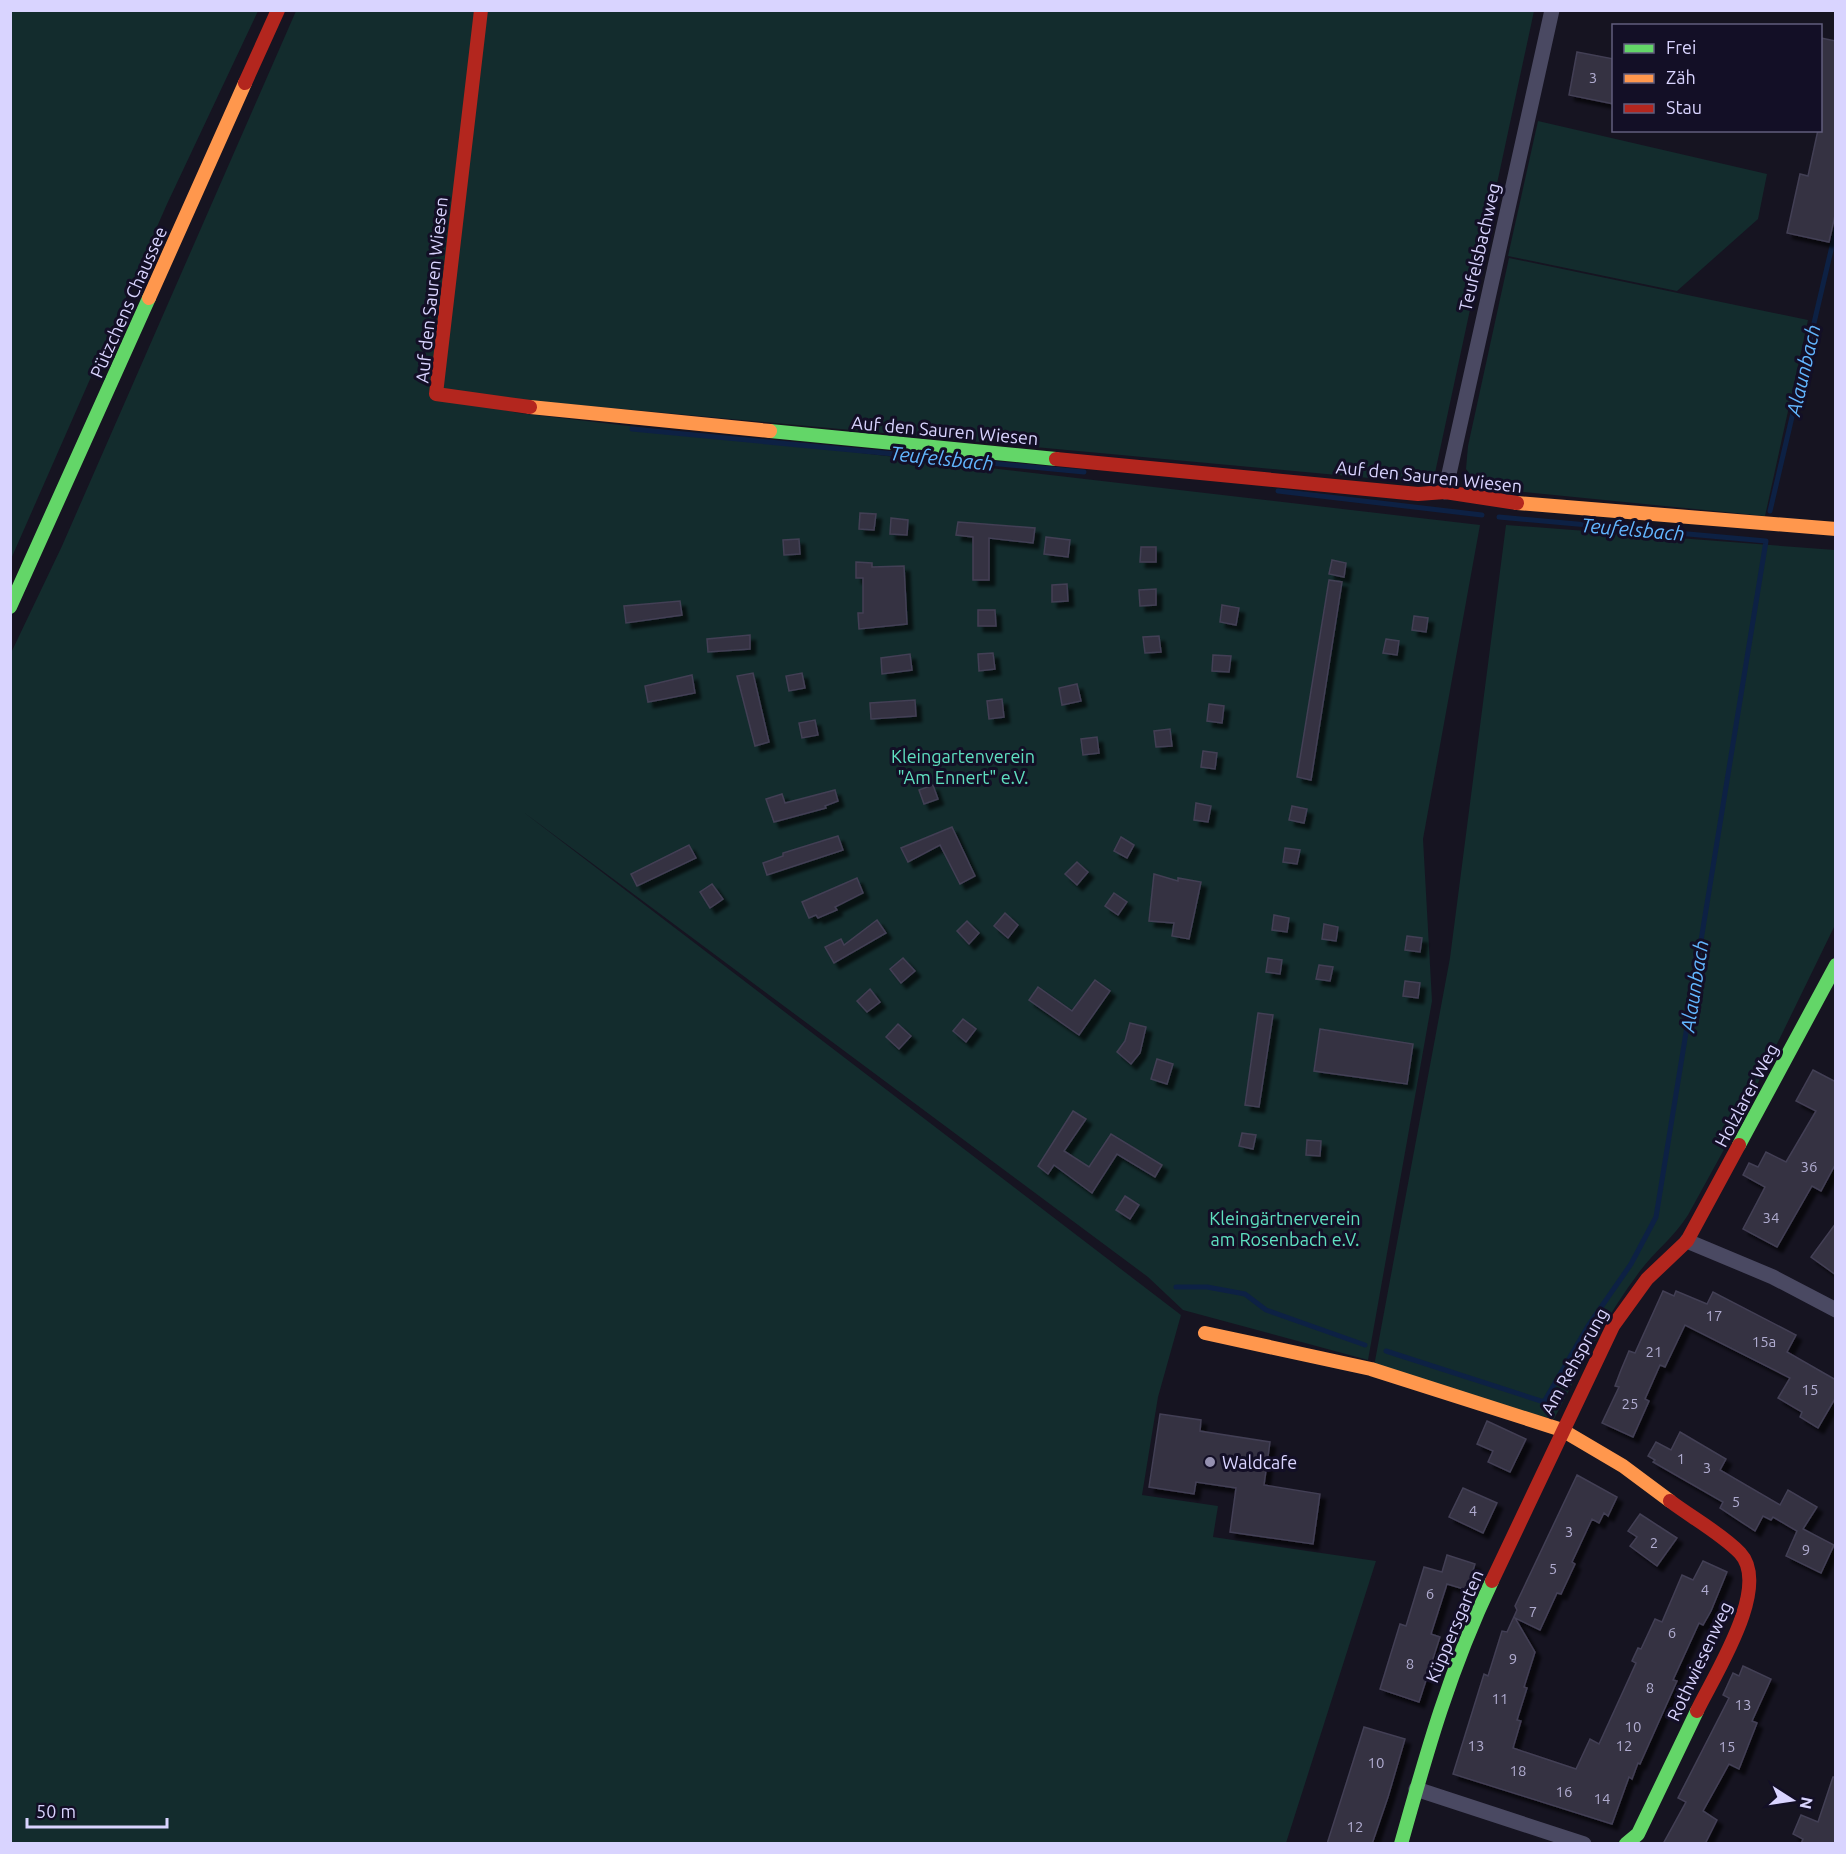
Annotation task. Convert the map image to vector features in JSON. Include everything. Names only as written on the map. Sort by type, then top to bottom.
[{"type":"street","name":"Pützchens Chaussee","points":[[10,607],[278,10]]},
{"type":"street","name":"Auf den Sauren Wiesen","points":[[481,10],[436,394],[576,412],[1418,494],[1445,492],[1491,501],[1836,529]]},
{"type":"street","name":"Teufelsbachweg","points":[[1445,492],[1552,10]]},
{"type":"street","name":"Holzlarer Weg","points":[[1687,1241],[1836,965]]},
{"type":"street","points":[[1687,1241],[1764,1273],[1836,1310]]},
{"type":"street","name":"Am Rehsprung","points":[[1205,1333],[1371,1369],[1562,1430],[1612,1326],[1647,1279],[1687,1241]]},
{"type":"street","name":"Küppersgarten","points":[[1401,1844],[1438,1713],[1464,1640],[1562,1430]]},
{"type":"street","name":"Rothwiesenweg","points":[[1562,1430],[1623,1466],[1741,1554],[1748,1566],[1752,1585],[1747,1607],[1638,1834],[1626,1844]]},
{"type":"street","points":[[1416,1789],[1584,1844]]},
{"type":"green space","points":[[11,10],[258,11],[167,204],[11,559]]},
{"type":"green space","points":[[296,11],[475,11],[433,394],[518,413],[1480,525],[1423,839],[1432,1001],[1368,1360],[1183,1310],[1148,1277],[522,811],[1181,1315],[1158,1397],[1142,1495],[1218,1506],[1213,1537],[1376,1561],[1286,1843],[11,1843],[10,655],[62,546]]},
{"type":"green space","points":[[484,11],[1534,11],[1435,473],[1423,483],[439,392]]},
{"type":"green space","points":[[1538,121],[1767,174],[1758,219],[1677,291],[1508,256]]},
{"type":"green space","points":[[1509,258],[1808,320],[1765,516],[1494,489],[1481,484],[1472,476],[1466,469],[1468,446]]},
{"type":"green space","points":[[1506,525],[1835,550],[1835,925],[1738,1124],[1688,1215],[1627,1288],[1594,1343],[1554,1419],[1372,1377],[1450,958]]},
{"type":"building","points":[[1822,38],[1836,41],[1836,211],[1829,242],[1787,233],[1800,174],[1808,176],[1818,132],[1822,132]]},
{"type":"building","points":[[1577,52],[1612,59],[1612,104],[1569,95]]},
{"type":"building","points":[[860,513],[876,514],[874,530],[859,529]]},
{"type":"building","points":[[891,518],[908,520],[907,535],[890,534]]},
{"type":"building","points":[[958,522],[1035,528],[1033,543],[989,538],[989,580],[973,580],[973,537],[956,535]]},
{"type":"building","points":[[1046,537],[1070,540],[1068,557],[1044,554]]},
{"type":"building","points":[[799,539],[800,554],[784,555],[783,540]]},
{"type":"building","points":[[1141,547],[1156,547],[1156,562],[1140,562]]},
{"type":"building","points":[[1332,560],[1346,563],[1344,577],[1329,574]]},
{"type":"building","points":[[856,562],[872,563],[872,567],[904,566],[907,624],[859,629],[858,613],[863,613],[863,578],[856,578]]},
{"type":"building","points":[[1329,580],[1342,582],[1311,780],[1297,777]]},
{"type":"building","points":[[1067,584],[1068,601],[1052,602],[1052,585]]},
{"type":"building","points":[[1156,589],[1156,605],[1140,606],[1139,590]]},
{"type":"building","points":[[680,601],[682,615],[626,623],[624,606]]},
{"type":"building","points":[[1222,605],[1239,608],[1236,625],[1220,622]]},
{"type":"building","points":[[978,610],[995,610],[996,626],[978,626]]},
{"type":"building","points":[[1414,616],[1428,618],[1426,632],[1412,630]]},
{"type":"building","points":[[750,635],[750,649],[708,652],[707,639]]},
{"type":"building","points":[[1159,636],[1161,652],[1145,653],[1143,637]]},
{"type":"building","points":[[1386,639],[1399,641],[1397,655],[1383,653]]},
{"type":"building","points":[[993,653],[995,669],[979,671],[978,654]]},
{"type":"building","points":[[910,654],[912,670],[882,674],[881,658]]},
{"type":"building","points":[[1213,655],[1231,656],[1229,672],[1212,671]]},
{"type":"building","points":[[753,673],[769,742],[755,746],[737,676]]},
{"type":"building","points":[[802,673],[805,688],[789,691],[786,676]]},
{"type":"building","points":[[692,675],[695,693],[648,702],[645,686]]},
{"type":"building","points":[[1077,684],[1081,701],[1062,705],[1059,688]]},
{"type":"building","points":[[1002,699],[1004,717],[989,719],[987,701]]},
{"type":"building","points":[[915,700],[916,716],[871,719],[870,703]]},
{"type":"building","points":[[1209,704],[1224,706],[1222,723],[1207,721]]},
{"type":"building","points":[[815,720],[818,735],[802,738],[799,723]]},
{"type":"building","points":[[1170,729],[1172,746],[1156,747],[1154,731]]},
{"type":"building","points":[[1097,737],[1099,753],[1083,755],[1081,739]]},
{"type":"building","points":[[1203,751],[1217,753],[1215,769],[1201,767]]},
{"type":"building","points":[[933,785],[938,799],[924,804],[919,790]]},
{"type":"building","points":[[835,790],[838,801],[825,806],[826,808],[774,822],[766,799],[782,794],[785,803]]},
{"type":"building","points":[[1196,803],[1211,806],[1208,822],[1194,820]]},
{"type":"building","points":[[1292,806],[1307,809],[1304,823],[1289,820]]},
{"type":"building","points":[[952,827],[975,876],[960,884],[940,845],[908,862],[901,848]]},
{"type":"building","points":[[838,836],[843,850],[767,875],[763,863],[783,856],[783,853]]},
{"type":"building","points":[[1121,837],[1134,845],[1127,858],[1114,851]]},
{"type":"building","points":[[689,845],[696,858],[637,886],[631,874]]},
{"type":"building","points":[[1285,848],[1300,850],[1297,864],[1283,862]]},
{"type":"building","points":[[1077,862],[1088,872],[1077,885],[1065,874]]},
{"type":"building","points":[[1154,874],[1178,881],[1178,878],[1201,882],[1189,939],[1172,936],[1174,923],[1149,921]]},
{"type":"building","points":[[857,878],[863,893],[835,907],[837,910],[818,918],[816,915],[809,918],[802,902]]},
{"type":"building","points":[[712,884],[723,899],[710,908],[700,892]]},
{"type":"building","points":[[1114,893],[1127,902],[1118,915],[1105,906]]},
{"type":"building","points":[[1005,913],[1018,925],[1008,938],[994,926]]},
{"type":"building","points":[[1274,915],[1289,918],[1287,932],[1272,930]]},
{"type":"building","points":[[877,920],[886,933],[834,963],[825,947],[841,939],[844,945]]},
{"type":"building","points":[[967,921],[979,933],[969,944],[957,931]]},
{"type":"building","points":[[1324,924],[1338,927],[1336,941],[1322,939]]},
{"type":"building","points":[[1407,936],[1422,938],[1420,952],[1405,950]]},
{"type":"building","points":[[903,958],[915,971],[901,983],[890,969]]},
{"type":"building","points":[[1268,958],[1282,960],[1280,974],[1266,972]]},
{"type":"building","points":[[1319,965],[1333,967],[1330,981],[1316,979]]},
{"type":"building","points":[[1095,980],[1110,991],[1079,1035],[1029,1000],[1038,987],[1072,1011]]},
{"type":"building","points":[[1405,981],[1420,983],[1418,998],[1403,996]]},
{"type":"building","points":[[870,989],[880,1002],[867,1012],[857,1001]]},
{"type":"building","points":[[1258,1013],[1273,1015],[1259,1107],[1245,1105]]},
{"type":"building","points":[[963,1019],[976,1029],[966,1042],[953,1031]]},
{"type":"building","points":[[1130,1023],[1146,1027],[1140,1053],[1131,1064],[1117,1052],[1125,1041]]},
{"type":"building","points":[[898,1024],[911,1036],[899,1049],[886,1037]]},
{"type":"building","points":[[1320,1029],[1413,1044],[1407,1084],[1314,1071]]},
{"type":"building","points":[[1157,1059],[1173,1064],[1167,1084],[1151,1079]]},
{"type":"building","points":[[1813,1070],[1836,1082],[1836,1163],[1821,1191],[1812,1186],[1777,1247],[1743,1229],[1765,1187],[1743,1175],[1749,1163],[1758,1167],[1766,1152],[1786,1162],[1816,1111],[1796,1101]]},
{"type":"building","points":[[1073,1111],[1086,1119],[1064,1151],[1089,1167],[1111,1134],[1162,1165],[1155,1177],[1117,1154],[1092,1193],[1054,1165],[1048,1174],[1038,1166]]},
{"type":"building","points":[[1242,1133],[1256,1135],[1253,1149],[1239,1146]]},
{"type":"building","points":[[1307,1140],[1321,1141],[1320,1156],[1306,1155]]},
{"type":"building","points":[[1125,1196],[1139,1205],[1130,1219],[1116,1210]]},
{"type":"building","points":[[1836,1223],[1836,1275],[1811,1257]]},
{"type":"building","points":[[1663,1291],[1674,1296],[1676,1291],[1707,1304],[1713,1292],[1796,1335],[1787,1352],[1836,1380],[1836,1397],[1818,1428],[1800,1417],[1802,1412],[1778,1398],[1790,1378],[1685,1325],[1665,1367],[1660,1365],[1645,1399],[1649,1401],[1633,1437],[1602,1423],[1619,1387],[1615,1386],[1629,1351],[1635,1353]]},
{"type":"building","name":"Waldcafe","points":[[1160,1414],[1201,1420],[1200,1431],[1270,1442],[1264,1485],[1320,1494],[1313,1544],[1230,1532],[1236,1488],[1196,1482],[1194,1494],[1149,1487]]},
{"type":"building","points":[[1487,1421],[1526,1439],[1510,1472],[1488,1462],[1493,1451],[1477,1444]]},
{"type":"building","points":[[1680,1432],[1726,1459],[1720,1470],[1780,1505],[1788,1490],[1817,1507],[1803,1529],[1834,1545],[1821,1573],[1786,1556],[1797,1531],[1773,1517],[1771,1520],[1763,1516],[1755,1531],[1720,1508],[1723,1502],[1653,1462],[1655,1460],[1648,1456],[1656,1442],[1671,1450]]},
{"type":"building","points":[[1577,1475],[1617,1497],[1608,1516],[1604,1513],[1599,1523],[1592,1519],[1572,1562],[1575,1564],[1561,1594],[1557,1593],[1540,1630],[1515,1618],[1535,1652],[1524,1687],[1527,1688],[1517,1720],[1521,1721],[1513,1748],[1576,1769],[1590,1739],[1599,1744],[1636,1663],[1632,1661],[1638,1648],[1641,1649],[1655,1619],[1662,1622],[1682,1575],[1693,1580],[1703,1561],[1727,1572],[1711,1611],[1703,1625],[1699,1623],[1673,1680],[1677,1681],[1640,1764],[1638,1763],[1632,1779],[1629,1777],[1612,1824],[1453,1774],[1484,1674],[1488,1676],[1502,1631],[1507,1632],[1517,1610],[1515,1606]]},
{"type":"building","points":[[1463,1488],[1497,1503],[1483,1533],[1449,1517]]},
{"type":"building","points":[[1640,1514],[1677,1538],[1657,1566],[1630,1546],[1637,1537],[1628,1531]]},
{"type":"building","points":[[1447,1555],[1475,1564],[1467,1590],[1447,1584],[1431,1634],[1440,1637],[1419,1702],[1380,1689],[1400,1624],[1406,1626],[1424,1567],[1442,1572]]},
{"type":"building","points":[[1743,1666],[1771,1679],[1752,1721],[1757,1723],[1739,1769],[1729,1764],[1703,1811],[1717,1820],[1705,1844],[1663,1844],[1686,1802],[1678,1798],[1729,1698],[1723,1695],[1733,1673],[1739,1676]]},
{"type":"building","points":[[1364,1727],[1405,1739],[1388,1797],[1372,1844],[1327,1844]]},
{"type":"building","points":[[1833,1777],[1836,1777],[1836,1844],[1801,1844],[1803,1839],[1793,1834],[1801,1815],[1818,1822]]},
{"type":"waterway","name":"Alaunbach","points":[[1770,511],[1836,229]]},
{"type":"waterway","name":"Teufelsbach","points":[[632,429],[1084,472]]},
{"type":"waterway","name":"Teufelsbach","points":[[1278,491],[1482,515]]},
{"type":"waterway","name":"Alaunbach","points":[[1386,1351],[1544,1402],[1588,1326],[1631,1264],[1656,1217],[1766,541],[1499,517]]},
{"type":"waterway","points":[[1176,1287],[1207,1287],[1245,1294],[1266,1310],[1365,1345]]},
{"type":"traffic: fast","points":[[10,607],[149,298]]},
{"type":"traffic: fast","points":[[770,431],[1056,459]]},
{"type":"traffic: fast","points":[[1739,1145],[1836,965]]},
{"type":"traffic: fast","points":[[1401,1844],[1430,1743],[1452,1678],[1492,1581]]},
{"type":"traffic: fast","points":[[1626,1844],[1638,1834],[1697,1711]]},
{"type":"traffic: slow","points":[[149,298],[245,83]]},
{"type":"traffic: slow","points":[[530,407],[770,431]]},
{"type":"traffic: slow","points":[[1517,503],[1836,529]]},
{"type":"traffic: slow","points":[[1205,1333],[1371,1369],[1562,1430],[1623,1466],[1670,1501]]},
{"type":"traffic: jam","points":[[245,83],[278,10]]},
{"type":"traffic: jam","points":[[481,10],[436,394],[530,407]]},
{"type":"traffic: jam","points":[[1056,459],[1418,494],[1445,492],[1517,503]]},
{"type":"traffic: jam","points":[[1492,1581],[1613,1326],[1647,1279],[1687,1241],[1739,1145]]},
{"type":"traffic: jam","points":[[1670,1501],[1733,1546],[1740,1553],[1748,1568],[1749,1587],[1745,1609],[1726,1655],[1697,1711]]},
{"type":"place","name":"Waldcafe","points":[[1210,1462]]},
{"type":"park label","name":"Kleingartenverein \"Am Ennert\" e.V.","points":[[963,766]]},
{"type":"park label","name":"Kleingärtnerverein am Rosenbach e.V.","points":[[1285,1228]]}]
